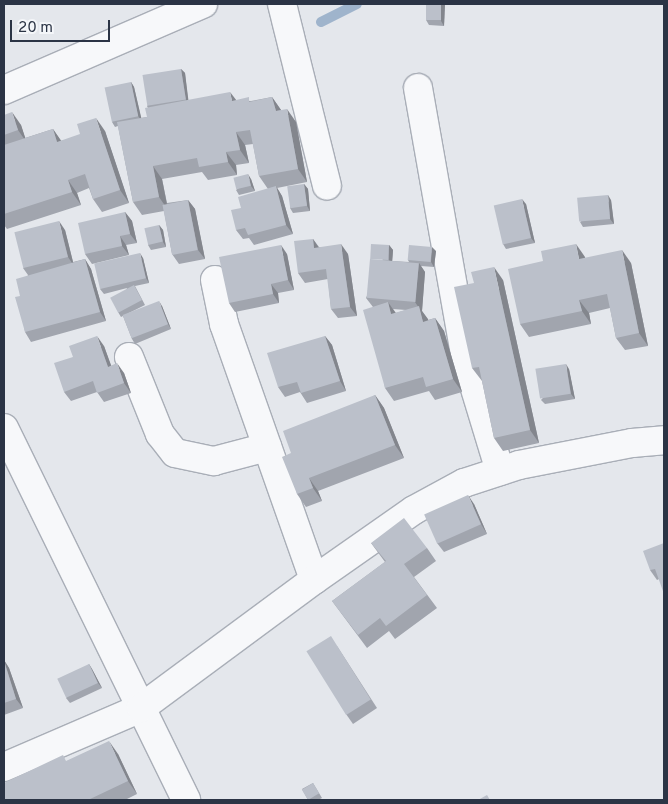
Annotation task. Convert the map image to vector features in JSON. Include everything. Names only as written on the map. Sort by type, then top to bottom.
[{"type":"street","points":[[4,90],[203,4]]},
{"type":"street","points":[[282,4],[327,186]]},
{"type":"street","points":[[418,88],[466,359],[500,471]]},
{"type":"street","points":[[215,280],[224,324],[314,580]]},
{"type":"street","points":[[129,357],[160,434],[176,453],[214,461],[267,447]]},
{"type":"street","points":[[4,428],[186,800]]},
{"type":"street","points":[[4,767],[141,708],[314,580],[414,510],[464,484],[519,464],[582,452],[664,440]]},
{"type":"building","points":[[426,4],[441,4],[441,20],[426,20]]},
{"type":"building","points":[[181,69],[186,100],[147,106],[142,75]]},
{"type":"building","points":[[131,82],[138,116],[112,122],[105,88]]},
{"type":"building","points":[[230,92],[232,101],[249,97],[249,102],[272,97],[276,111],[287,109],[298,169],[259,176],[250,130],[236,132],[240,150],[226,152],[228,162],[199,167],[197,158],[153,166],[159,197],[133,202],[117,122],[147,117],[145,108]]},
{"type":"building","points":[[12,112],[18,130],[4,135],[4,115]]},
{"type":"building","points":[[96,118],[120,190],[93,199],[85,174],[68,180],[72,192],[4,214],[4,145],[53,129],[57,142],[80,134],[77,124]]},
{"type":"building","points":[[248,174],[251,186],[236,189],[233,178]]},
{"type":"building","points":[[304,184],[307,206],[290,208],[287,186]]},
{"type":"building","points":[[276,186],[286,225],[248,235],[245,228],[236,230],[231,210],[241,208],[238,197]]},
{"type":"building","points":[[608,195],[610,219],[579,222],[577,198]]},
{"type":"building","points":[[522,199],[531,238],[503,244],[494,206]]},
{"type":"building","points":[[188,200],[198,250],[172,255],[162,205]]},
{"type":"building","points":[[125,212],[130,234],[120,236],[122,246],[85,254],[78,223]]},
{"type":"building","points":[[59,221],[68,257],[23,268],[14,232]]},
{"type":"building","points":[[159,225],[163,242],[148,245],[144,228]]},
{"type":"building","points":[[313,239],[314,248],[341,244],[350,307],[331,309],[326,269],[298,273],[294,241]]},
{"type":"building","points":[[371,244],[389,245],[388,260],[370,259]]},
{"type":"building","points":[[576,244],[579,259],[622,250],[639,333],[616,338],[607,294],[579,300],[582,311],[520,324],[508,269],[543,261],[541,251]]},
{"type":"building","points":[[281,245],[288,280],[271,284],[273,294],[229,303],[219,257]]},
{"type":"building","points":[[409,245],[432,247],[431,262],[408,260]]},
{"type":"building","points":[[140,253],[146,278],[100,289],[94,264]]},
{"type":"building","points":[[85,259],[100,312],[25,332],[15,297],[20,296],[16,279]]},
{"type":"building","points":[[370,259],[419,263],[415,302],[367,298]]},
{"type":"building","points":[[494,267],[530,430],[494,438],[479,367],[472,368],[454,287],[474,283],[471,272]]},
{"type":"building","points":[[134,285],[142,300],[118,313],[110,298]]},
{"type":"building","points":[[159,301],[168,324],[132,338],[123,315]]},
{"type":"building","points":[[388,302],[391,314],[419,306],[423,322],[435,318],[453,379],[426,387],[423,377],[385,388],[363,310]]},
{"type":"building","points":[[97,336],[108,367],[117,363],[124,383],[97,393],[93,381],[64,392],[54,363],[73,357],[69,346]]},
{"type":"building","points":[[325,336],[340,381],[301,393],[297,382],[278,387],[267,353]]},
{"type":"building","points":[[566,364],[571,394],[540,398],[535,369]]},
{"type":"building","points":[[375,395],[395,445],[309,478],[313,488],[297,494],[282,457],[291,453],[283,431]]},
{"type":"building","points":[[468,495],[481,524],[437,544],[424,515]]},
{"type":"building","points":[[404,518],[427,548],[404,564],[427,595],[386,626],[380,618],[358,635],[332,601],[386,561],[371,543]]},
{"type":"building","points":[[664,543],[664,594],[655,569],[650,570],[643,551]]},
{"type":"building","points":[[331,636],[371,700],[346,715],[306,651]]},
{"type":"building","points":[[4,661],[16,699],[4,703]]},
{"type":"building","points":[[89,664],[98,683],[66,698],[57,679]]},
{"type":"building","points":[[109,741],[128,781],[88,800],[4,800],[4,783],[63,755],[66,761]]},
{"type":"building","points":[[313,783],[319,793],[308,800],[302,790]]},
{"type":"building","points":[[487,795],[490,800],[478,800]]},
{"type":"waterway","points":[[321,22],[357,4]]}]
